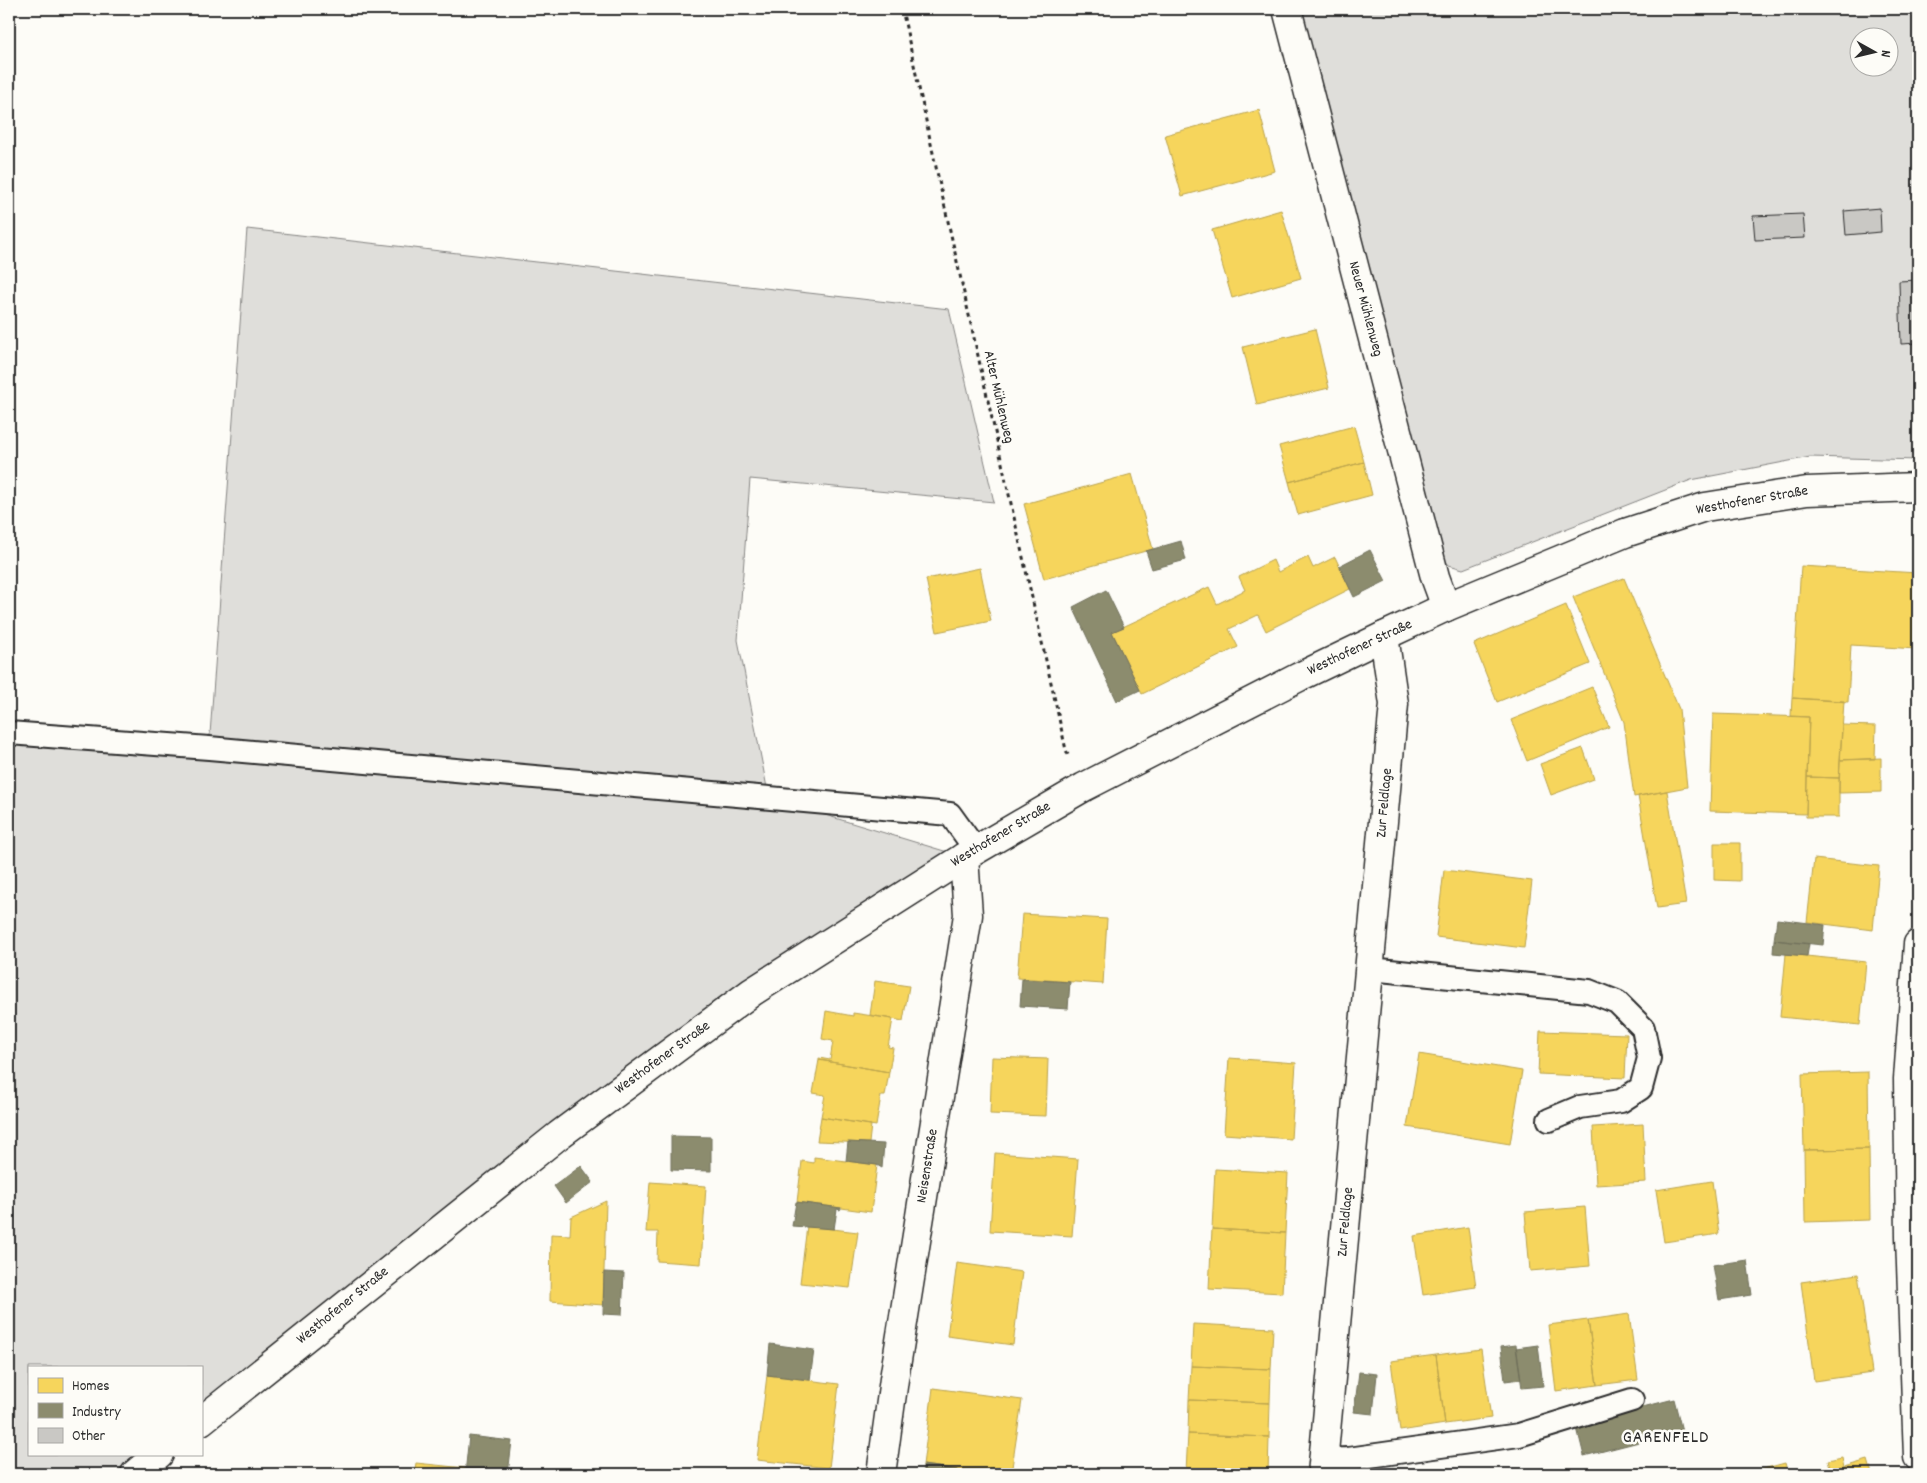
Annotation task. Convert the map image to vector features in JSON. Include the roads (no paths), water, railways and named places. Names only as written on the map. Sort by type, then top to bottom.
[{"type":"street","name":"Neuer Mühlenweg","points":[[1287,9],[1435,577],[1446,607]]},
{"type":"street","name":"Westhofener Straße","points":[[202,1419],[560,1134],[752,992],[970,853],[1084,786],[1384,636],[1446,607],[1625,532],[1705,507],[1807,490],[1918,488]]},
{"type":"street","name":"Zur Feldlage","points":[[1323,1467],[1394,704],[1384,636]]},
{"type":"street","name":"Neisenstraße","points":[[881,1474],[894,1379],[968,914],[970,853]]},
{"type":"street","points":[[1918,944],[1908,1079],[1910,1237],[1918,1457]]},
{"type":"street","points":[[135,1474],[158,1456]]},
{"type":"lane","points":[[9,733],[209,748],[950,814],[970,853]]},
{"type":"lane","points":[[1370,969],[1590,991],[1617,1002],[1643,1028],[1649,1058],[1641,1088],[1621,1101],[1580,1107],[1549,1120]]},
{"type":"lane","points":[[1323,1467],[1348,1459],[1518,1435],[1632,1400]]},
{"type":"district","name":"GARENFELD","points":[[1666,1438]]}]
